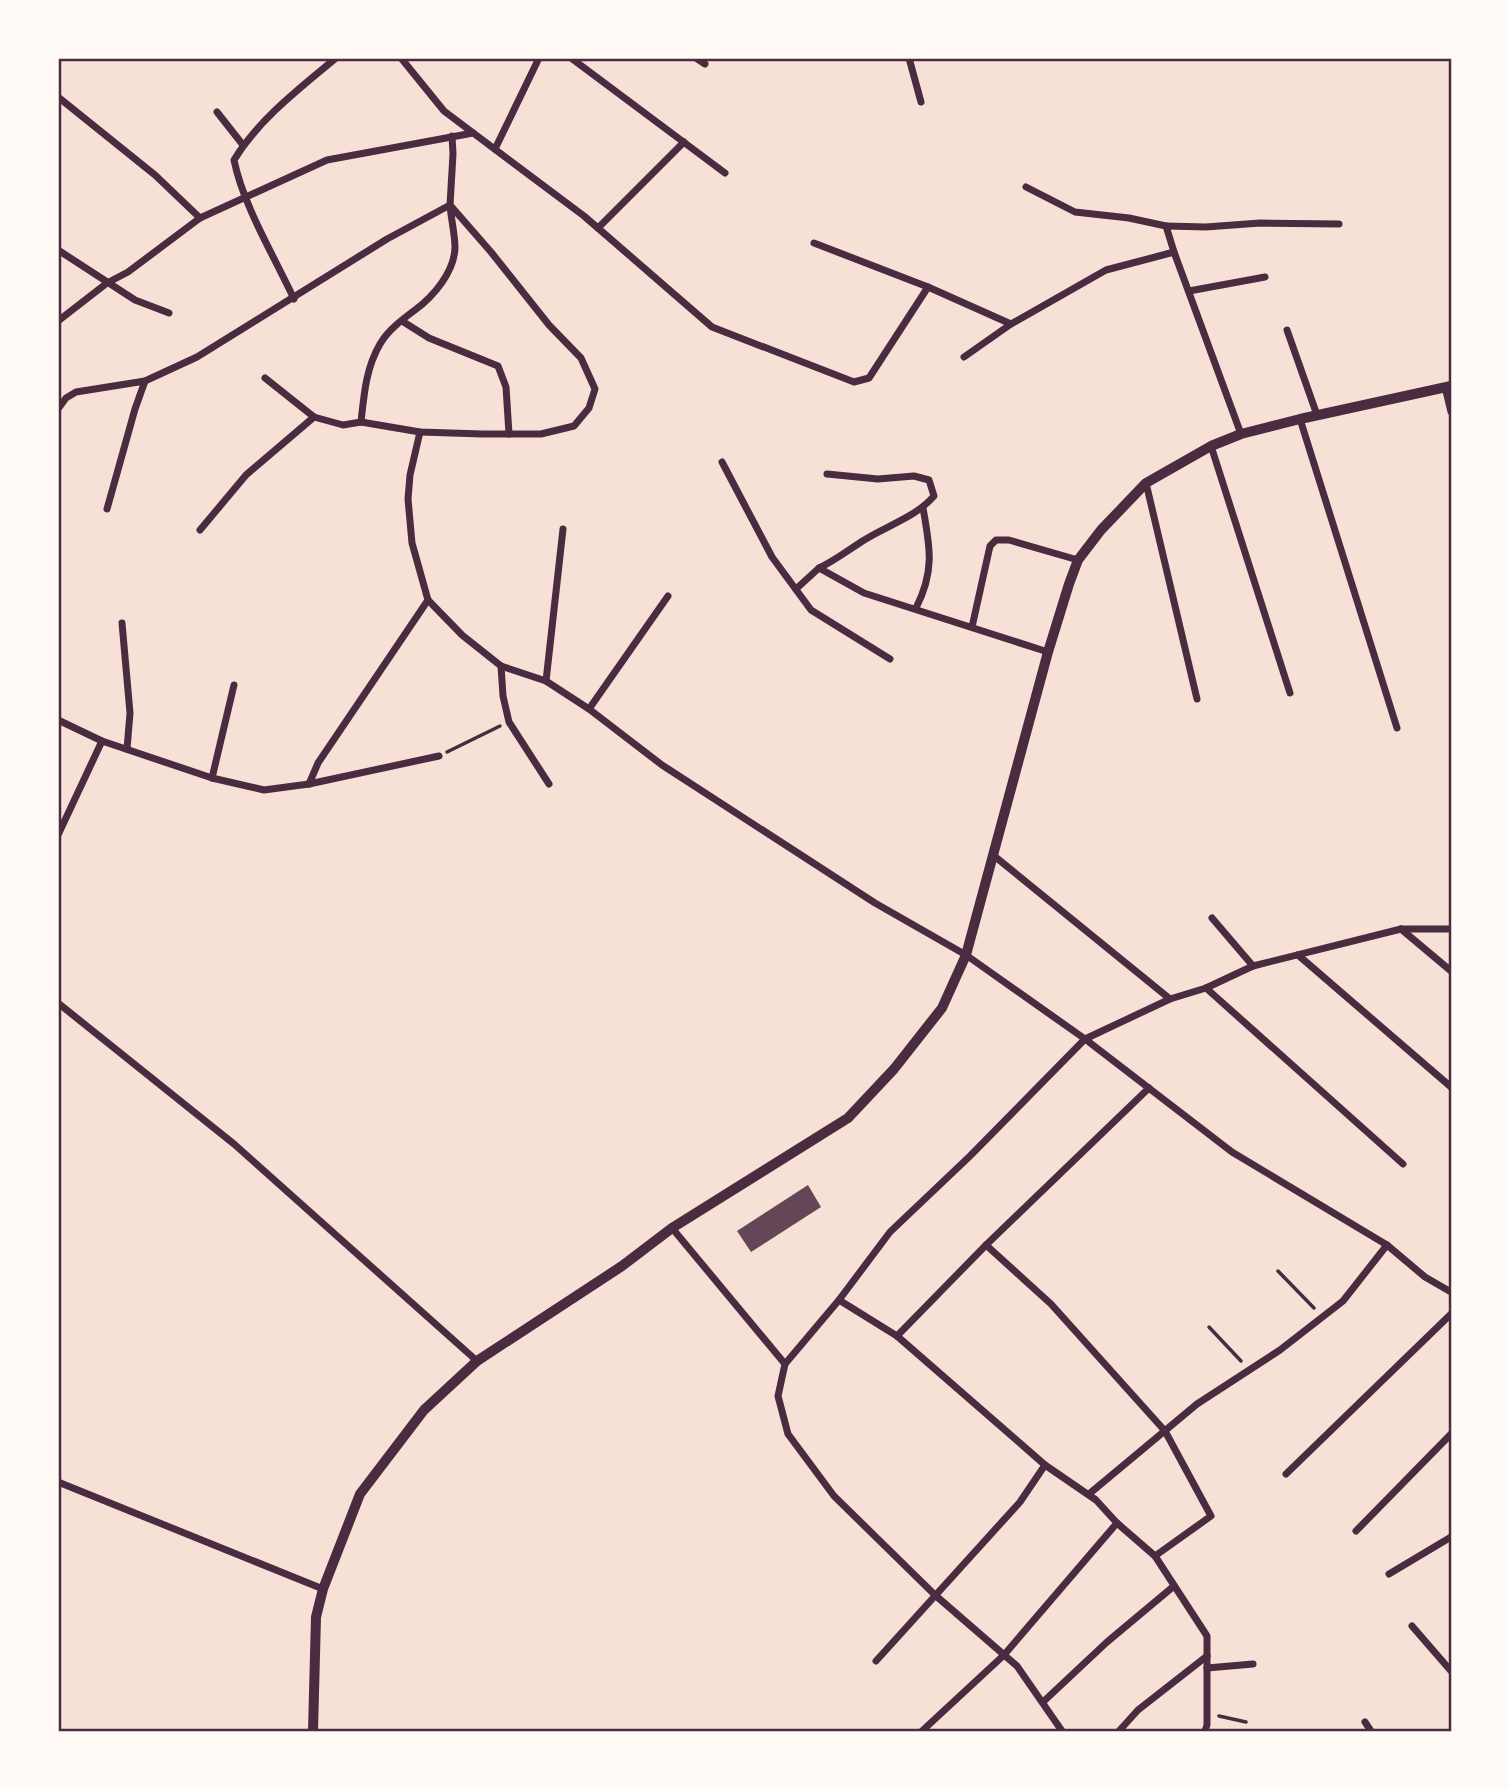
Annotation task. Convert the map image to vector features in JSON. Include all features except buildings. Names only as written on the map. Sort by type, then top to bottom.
[{"type":"main road","points":[[313,1731],[316,1617],[323,1589],[360,1494],[424,1410],[477,1361],[622,1266],[672,1228],[848,1118],[894,1069],[942,1008],[966,955],[1036,705],[1048,652],[1078,560],[1101,530],[1146,483],[1211,446],[1241,434],[1300,419],[1448,386]]},
{"type":"street","points":[[294,299],[246,198],[237,177],[234,160],[243,145],[284,102],[336,58]]},
{"type":"street","points":[[401,58],[444,111],[584,216],[712,327],[854,382],[869,378],[928,287]]},
{"type":"street","points":[[495,149],[539,58]]},
{"type":"street","points":[[571,58],[725,173]]},
{"type":"street","points":[[696,58],[705,64]]},
{"type":"street","points":[[909,58],[920,102]]},
{"type":"street","points":[[58,97],[155,175],[200,218]]},
{"type":"street","points":[[217,111],[243,145]]},
{"type":"street","points":[[58,321],[200,218],[327,160],[473,132]]},
{"type":"street","points":[[361,422],[365,379],[381,342],[429,297],[442,282],[452,262],[455,247],[450,205],[452,136]]},
{"type":"street","points":[[598,228],[684,142]]},
{"type":"street","points":[[1026,187],[1075,212],[1129,218],[1166,226],[1339,224]]},
{"type":"street","points":[[58,409],[66,398],[76,392],[145,381],[197,357],[387,239],[450,205]]},
{"type":"street","points":[[265,378],[314,417],[343,425],[361,422],[420,432],[509,434],[541,434],[574,426],[589,408],[595,389],[581,358],[549,325],[450,205]]},
{"type":"street","points":[[1166,226],[1241,434]]},
{"type":"street","points":[[814,243],[928,287],[1011,324]]},
{"type":"street","points":[[58,250],[135,300],[169,313]]},
{"type":"street","points":[[964,357],[1011,324],[1105,270],[1174,252]]},
{"type":"street","points":[[1189,291],[1265,277]]},
{"type":"street","points":[[402,321],[429,338],[498,366],[506,387],[509,434]]},
{"type":"street","points":[[1287,330],[1317,415]]},
{"type":"street","points":[[107,509],[145,381]]},
{"type":"street","points":[[1448,386],[1451,412]]},
{"type":"street","points":[[200,530],[246,475],[314,417]]},
{"type":"street","points":[[1300,419],[1396,728]]},
{"type":"street","points":[[420,432],[410,475],[408,499],[412,543],[428,600],[462,635],[501,666],[546,681],[589,709],[662,765],[875,903],[966,955],[1085,1039],[1232,1152],[1387,1245],[1424,1277],[1451,1292]]},
{"type":"street","points":[[1211,446],[1290,693]]},
{"type":"street","points":[[722,462],[772,557],[811,610],[890,659]]},
{"type":"street","points":[[796,589],[820,568],[860,542],[923,508],[934,496],[929,480],[914,476],[878,479],[827,474]]},
{"type":"street","points":[[1146,483],[1197,699]]},
{"type":"street","points":[[916,608],[925,590],[931,552],[923,508]]},
{"type":"street","points":[[546,681],[563,530]]},
{"type":"street","points":[[972,627],[990,546],[996,540],[1009,540],[1078,560]]},
{"type":"street","points":[[820,568],[864,593],[1048,652]]},
{"type":"street","points":[[589,709],[668,596]]},
{"type":"street","points":[[309,784],[318,763],[428,600]]},
{"type":"street","points":[[122,623],[130,713],[127,749]]},
{"type":"street","points":[[501,666],[503,696],[509,722],[549,784]]},
{"type":"street","points":[[212,778],[234,685]]},
{"type":"street","points":[[58,720],[102,741],[212,778],[264,790],[309,784],[439,756]]},
{"type":"street","points":[[58,835],[102,741]]},
{"type":"street","points":[[993,855],[1170,999]]},
{"type":"street","points":[[1212,918],[1253,966]]},
{"type":"street","points":[[1401,929],[1451,971]]},
{"type":"street","points":[[1062,1731],[1017,1666],[934,1595],[834,1496],[788,1434],[778,1396],[785,1364],[839,1300],[890,1231],[970,1156],[1085,1039],[1170,999],[1206,988],[1253,966],[1401,929],[1451,929]]},
{"type":"street","points":[[1298,955],[1451,1087]]},
{"type":"street","points":[[1206,988],[1403,1164]]},
{"type":"street","points":[[58,1003],[234,1144],[477,1361]]},
{"type":"street","points":[[897,1336],[986,1245],[1149,1088]]},
{"type":"street","points":[[672,1228],[785,1364]]},
{"type":"street","points":[[986,1245],[1051,1304],[1165,1431],[1211,1516],[1155,1556]]},
{"type":"street","points":[[1089,1494],[1197,1404],[1249,1370],[1343,1301],[1387,1245]]},
{"type":"street","points":[[839,1300],[897,1336],[1045,1465],[1089,1494],[1155,1556],[1207,1636],[1205,1731]]},
{"type":"street","points":[[1286,1474],[1451,1314]]},
{"type":"street","points":[[1356,1531],[1451,1434]]},
{"type":"street","points":[[876,1661],[1020,1502],[1045,1465]]},
{"type":"street","points":[[58,1482],[323,1589]]},
{"type":"street","points":[[922,1731],[1004,1655],[1117,1523]]},
{"type":"street","points":[[1389,1574],[1451,1537]]},
{"type":"street","points":[[1042,1702],[1107,1642],[1174,1586]]},
{"type":"street","points":[[1412,1626],[1451,1671]]},
{"type":"street","points":[[1119,1731],[1138,1710],[1207,1656]]},
{"type":"street","points":[[1207,1668],[1253,1664]]},
{"type":"street","points":[[1365,1722],[1371,1731]]},
{"type":"path","points":[[439,756],[509,722]]},
{"type":"path","points":[[1278,1271],[1323,1317]]},
{"type":"path","points":[[1209,1327],[1249,1370]]},
{"type":"path","points":[[1207,1713],[1246,1722]]}]
